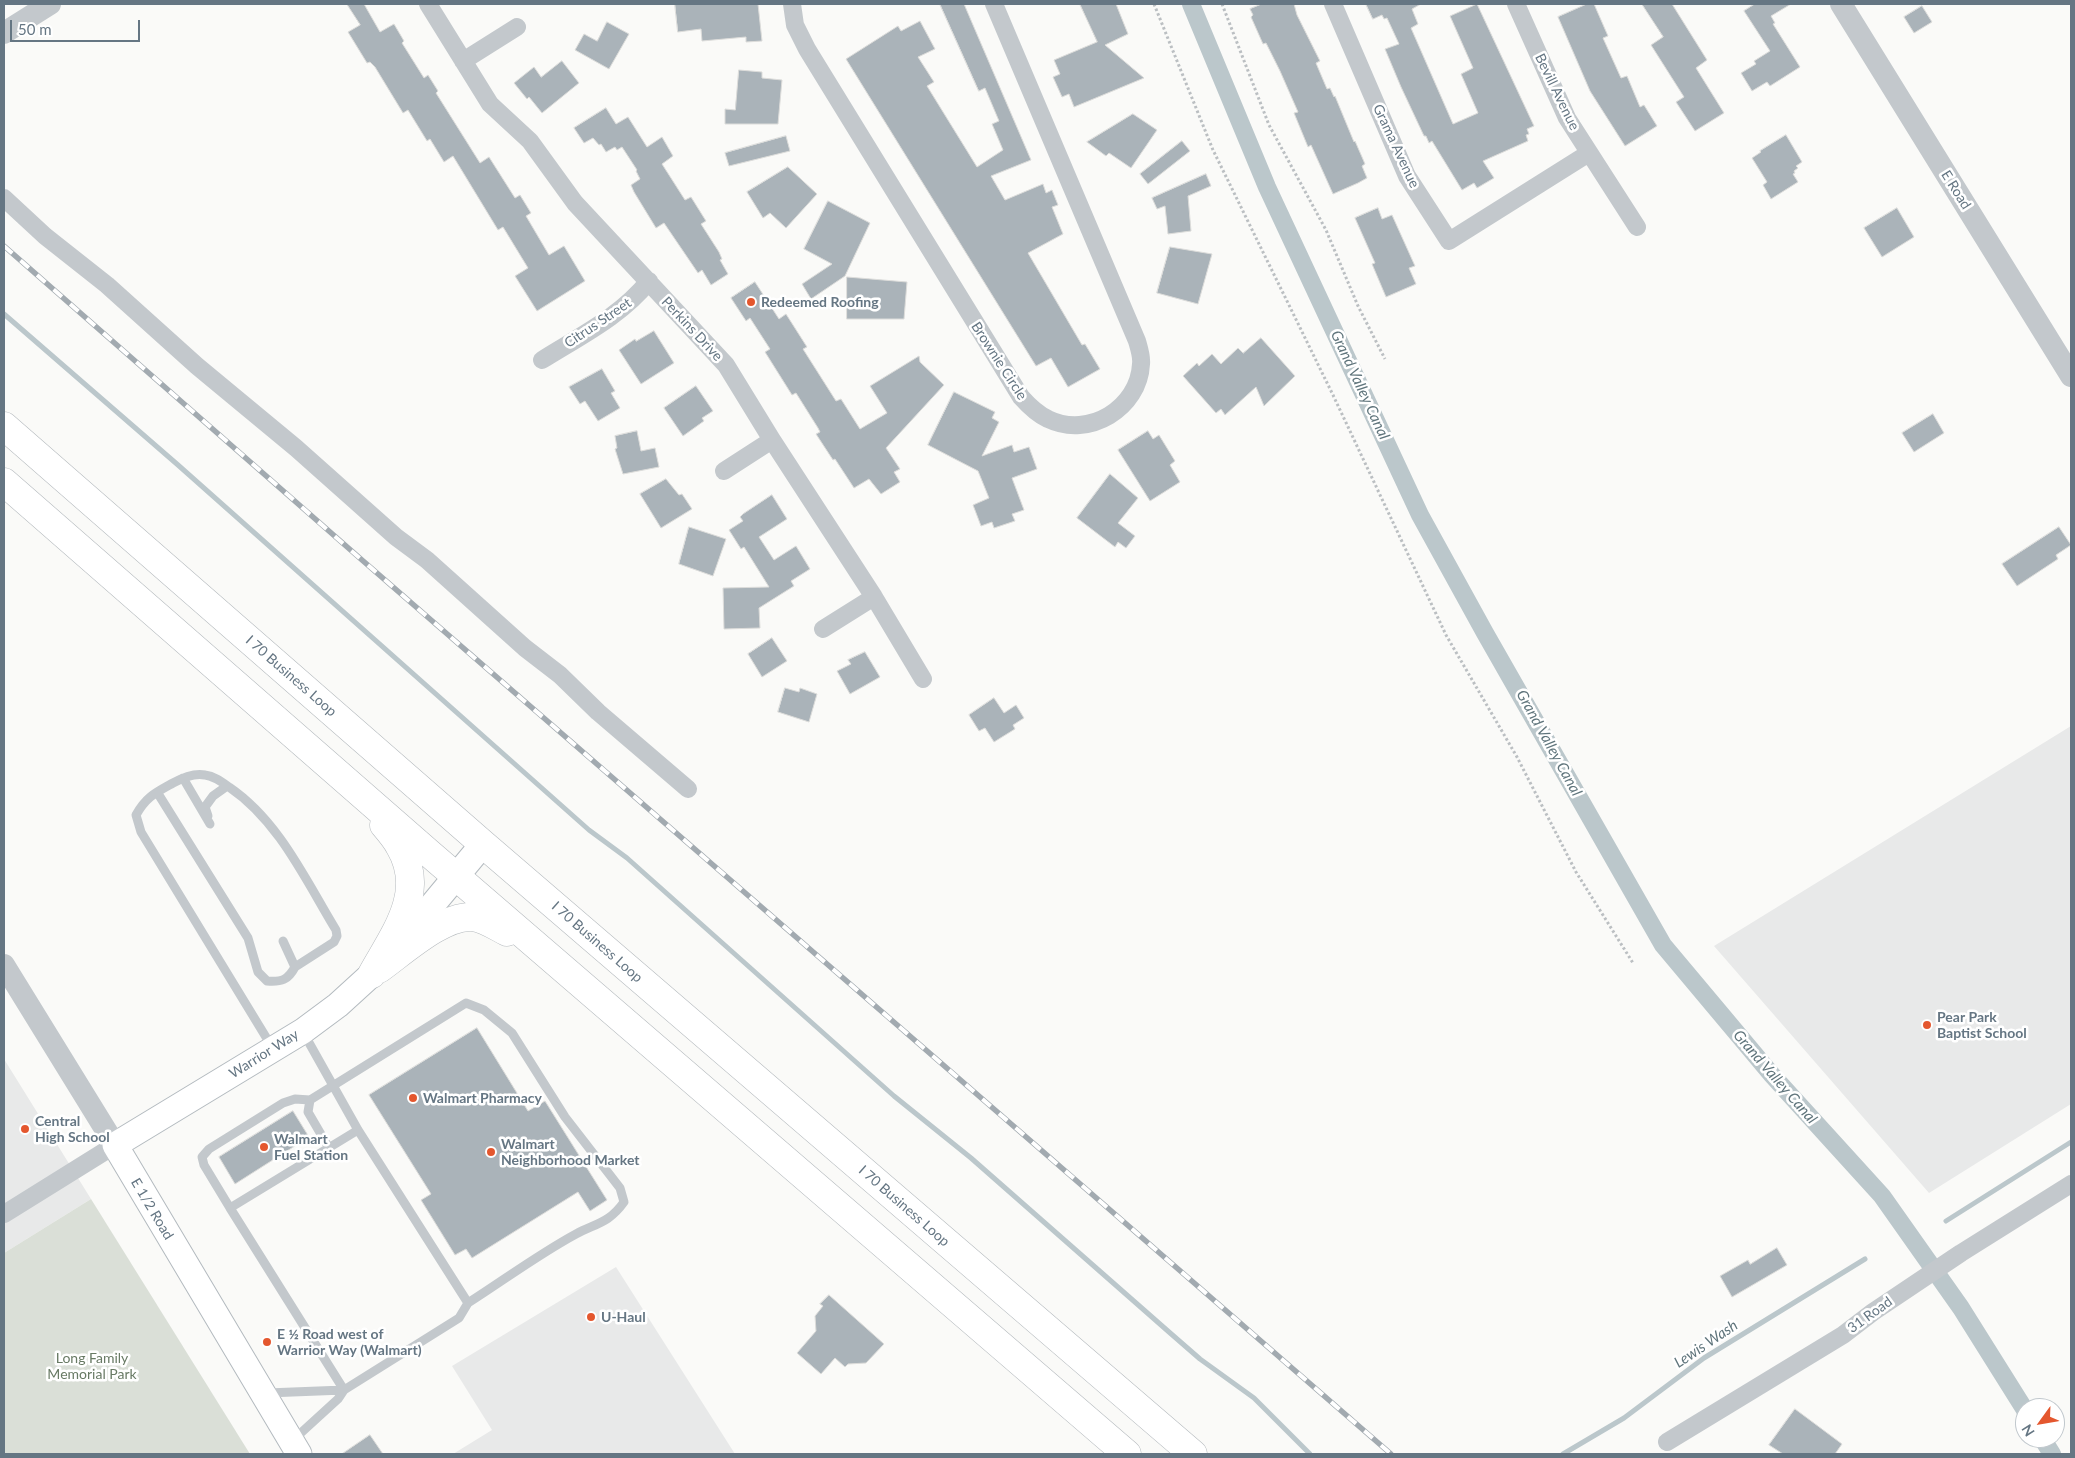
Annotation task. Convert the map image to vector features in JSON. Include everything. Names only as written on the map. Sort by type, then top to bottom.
[{"type":"main road","name":"I 70 Business Loop","points":[[4,426],[483,844],[1193,1454]]},
{"type":"main road","points":[[4,482],[595,996],[1127,1454]]},
{"type":"main road","points":[[312,750],[382,822],[400,846],[411,874],[410,898],[404,917],[372,974]]},
{"type":"main road","name":"Warrior Way","points":[[115,1146],[303,1031],[338,1005],[372,974],[483,844]]},
{"type":"main road","points":[[372,974],[444,924],[463,917],[474,917],[489,922],[513,936],[595,996]]},
{"type":"main road","name":"E 1/2 Road","points":[[115,1146],[295,1448]]},
{"type":"street","points":[[4,33],[50,4]]},
{"type":"street","name":"Perkins Drive","points":[[428,4],[490,104],[530,141],[575,203],[726,365],[924,679]]},
{"type":"street","name":"Brownie Circle","points":[[792,4],[795,24],[807,49],[1021,398],[1049,420],[1066,425],[1082,425],[1097,422],[1111,415],[1124,405],[1133,392],[1139,378],[1142,362],[1137,341],[994,4]]},
{"type":"street","name":"Grama Avenue","points":[[1333,4],[1407,176],[1449,241],[1589,153]]},
{"type":"street","name":"Bevill Avenue","points":[[1516,4],[1567,118],[1637,227]]},
{"type":"street","name":"E Road","points":[[1841,4],[2071,376]]},
{"type":"street","points":[[463,61],[517,27]]},
{"type":"street","points":[[4,198],[59,247],[107,285],[197,366],[296,448],[396,537],[427,560],[688,789]]},
{"type":"street","name":"Citrus Street","points":[[542,360],[618,313],[649,282]]},
{"type":"street","points":[[724,471],[772,440]]},
{"type":"street","points":[[823,630],[874,597]]},
{"type":"street","name":"E 1/2 Road","points":[[4,965],[115,1146]]},
{"type":"street","name":"Warrior Way","points":[[4,1214],[115,1146]]},
{"type":"street","name":"31 Road","points":[[1667,1442],[1844,1335],[1960,1253],[2071,1184]]},
{"type":"lane","points":[[157,792],[248,938],[258,972],[268,981],[280,982],[290,977],[295,966],[334,942],[337,936],[336,930],[282,840],[242,796],[217,779],[204,774],[183,778],[157,792],[143,802],[136,815],[141,832],[274,1049]]},
{"type":"lane","points":[[183,778],[210,824],[205,807],[213,796],[227,786]]},
{"type":"lane","points":[[283,941],[295,966]]},
{"type":"lane","points":[[295,1448],[344,1390],[459,1318],[468,1303],[577,1234],[598,1225],[615,1214],[624,1202],[620,1188],[565,1117],[512,1033],[484,1010],[466,1003],[310,1100],[295,1099],[283,1102],[209,1149],[202,1157],[204,1165],[230,1208],[344,1390]]},
{"type":"lane","points":[[303,1031],[358,1130],[468,1303]]},
{"type":"lane","points":[[310,1100],[308,1112],[329,1148]]},
{"type":"lane","points":[[230,1208],[358,1130]]},
{"type":"lane","points":[[262,1394],[344,1390]]},
{"type":"path","points":[[1154,4],[1213,150],[1333,395],[1442,627],[1517,757],[1576,872],[1633,963]]},
{"type":"path","points":[[1222,4],[1269,126],[1326,230],[1358,306],[1385,359]]},
{"type":"shaded area","name":"Pear Park Baptist School","points":[[2071,726],[2071,1104],[1929,1193],[1714,946]]},
{"type":"shaded area","name":"Central High School","points":[[4,1059],[91,1199],[4,1253]]},
{"type":"shaded area","name":"U-Haul","points":[[616,1267],[735,1454],[453,1454],[492,1430],[452,1366]]},
{"type":"green space","name":"Long Family Memorial Park","points":[[91,1199],[250,1454],[4,1454],[4,1253]]},
{"type":"building","points":[[347,4],[364,4],[380,32],[394,24],[404,41],[402,43],[424,78],[428,75],[438,91],[436,93],[480,163],[489,157],[515,198],[520,195],[531,213],[526,216],[549,255],[564,246],[585,281],[537,311],[515,276],[528,268],[503,227],[498,230],[453,156],[444,162],[430,139],[427,141],[408,110],[403,113],[375,67],[370,62],[367,63],[348,32],[360,25]]},
{"type":"building","points":[[675,4],[758,4],[762,41],[746,42],[746,37],[702,41],[701,29],[678,32]]},
{"type":"building","points":[[940,4],[964,4],[1031,160],[991,176],[1005,200],[1043,184],[1046,193],[1052,190],[1058,205],[1052,207],[1063,234],[1028,253],[1082,345],[1085,344],[1100,369],[1068,387],[1051,358],[1036,366],[846,59],[898,26],[901,31],[920,21],[935,49],[918,57],[934,82],[927,86],[977,167],[1003,150],[992,124],[999,121],[985,88],[979,91]]},
{"type":"building","points":[[1080,4],[1116,4],[1128,34],[1105,45],[1144,78],[1074,107],[1069,94],[1062,97],[1053,77],[1060,74],[1054,60],[1097,42]]},
{"type":"building","points":[[1262,4],[1294,4],[1297,15],[1320,61],[1316,63],[1327,89],[1330,88],[1335,96],[1365,164],[1362,166],[1367,178],[1333,194],[1311,145],[1308,147],[1294,113],[1298,112],[1280,71],[1266,43],[1263,44],[1251,17],[1253,15],[1250,9]]},
{"type":"building","points":[[1366,4],[1421,4],[1412,9],[1418,24],[1411,28],[1453,124],[1478,113],[1461,74],[1473,68],[1450,16],[1477,4],[1534,126],[1527,129],[1529,134],[1526,135],[1528,141],[1483,161],[1494,178],[1477,188],[1474,183],[1462,190],[1432,141],[1429,143],[1426,136],[1424,136],[1401,87],[1385,49],[1399,44],[1387,18],[1384,19],[1382,15],[1373,19]]},
{"type":"building","points":[[1587,4],[1594,4],[1608,36],[1603,38],[1621,78],[1627,76],[1640,107],[1644,105],[1657,126],[1625,146],[1590,91],[1558,17]]},
{"type":"building","points":[[1642,4],[1672,4],[1707,60],[1696,68],[1724,113],[1695,131],[1676,102],[1684,97],[1651,45],[1663,37]]},
{"type":"building","points":[[1755,4],[1791,4],[1771,16],[1775,23],[1773,24],[1800,67],[1770,86],[1767,82],[1752,91],[1741,73],[1756,64],[1754,61],[1770,51],[1744,11]]},
{"type":"building","points":[[1922,6],[1932,22],[1914,33],[1904,17]]},
{"type":"building","points":[[607,22],[629,34],[609,69],[575,50],[584,34],[597,41]]},
{"type":"building","points":[[562,61],[579,83],[542,113],[514,83],[534,67],[541,77]]},
{"type":"building","points":[[739,70],[762,72],[762,78],[782,80],[778,124],[725,124],[725,109],[735,110]]},
{"type":"building","points":[[606,108],[616,124],[628,117],[647,147],[662,137],[673,156],[662,164],[685,200],[691,197],[706,221],[701,224],[719,252],[722,259],[720,260],[728,274],[711,285],[702,270],[698,273],[664,223],[656,228],[631,185],[640,179],[637,170],[622,147],[617,150],[615,147],[606,152],[601,144],[599,145],[593,138],[584,143],[574,128]]},
{"type":"building","points":[[1133,114],[1157,130],[1131,168],[1109,153],[1106,156],[1087,142]]},
{"type":"building","points":[[1786,135],[1802,162],[1796,166],[1798,168],[1793,174],[1798,182],[1771,199],[1763,185],[1767,182],[1752,158]]},
{"type":"building","points":[[786,136],[790,151],[729,166],[725,153]]},
{"type":"building","points":[[1182,141],[1190,151],[1148,184],[1140,174]]},
{"type":"building","points":[[788,167],[817,194],[786,228],[770,213],[763,218],[747,192]]},
{"type":"building","points":[[1206,174],[1211,186],[1188,196],[1191,231],[1168,234],[1165,206],[1157,209],[1152,198]]},
{"type":"building","points":[[828,201],[870,223],[845,276],[811,299],[802,284],[832,264],[804,249]]},
{"type":"building","points":[[1378,208],[1382,219],[1392,215],[1415,266],[1409,268],[1416,284],[1386,297],[1372,264],[1375,263],[1355,218]]},
{"type":"building","points":[[1897,208],[1914,237],[1882,257],[1864,228]]},
{"type":"building","points":[[1170,247],[1212,254],[1198,304],[1157,293]]},
{"type":"building","points":[[847,277],[907,282],[904,319],[847,319]]},
{"type":"building","points":[[755,282],[779,319],[786,314],[807,347],[803,349],[836,401],[841,399],[860,429],[887,413],[870,386],[919,356],[920,362],[944,385],[886,448],[900,469],[894,472],[900,482],[881,494],[869,479],[854,488],[835,459],[833,460],[816,434],[820,432],[818,428],[796,393],[792,395],[765,352],[770,349],[750,318],[746,321],[731,298]]},
{"type":"building","points":[[654,331],[674,363],[641,384],[619,350],[635,339],[636,341]]},
{"type":"building","points":[[1261,338],[1295,376],[1264,406],[1256,387],[1225,415],[1221,409],[1216,413],[1183,376],[1197,363],[1199,366],[1212,354],[1221,364],[1238,348],[1243,353]]},
{"type":"building","points":[[602,369],[615,391],[611,393],[620,408],[598,421],[585,401],[580,404],[569,387]]},
{"type":"building","points":[[696,386],[713,411],[702,418],[704,421],[683,436],[664,408]]},
{"type":"building","points":[[954,392],[995,412],[992,418],[999,422],[982,456],[1012,445],[1014,452],[1029,447],[1037,469],[1012,478],[1024,510],[1012,514],[1015,521],[994,528],[992,522],[981,526],[973,505],[989,498],[978,471],[928,445]]},
{"type":"building","points":[[1933,414],[1944,433],[1914,452],[1902,433]]},
{"type":"building","points":[[637,431],[641,451],[655,448],[659,467],[623,474],[615,449],[617,448],[615,436]]},
{"type":"building","points":[[1148,431],[1153,439],[1159,435],[1175,461],[1170,465],[1180,482],[1150,501],[1118,450]]},
{"type":"building","points":[[1110,474],[1138,498],[1118,523],[1135,536],[1126,548],[1118,542],[1115,547],[1077,518]]},
{"type":"building","points":[[666,479],[679,495],[682,494],[692,509],[661,528],[640,494]]},
{"type":"building","points":[[772,495],[787,519],[759,537],[774,560],[796,546],[810,569],[791,581],[794,586],[759,608],[760,628],[724,629],[723,588],[769,587],[744,547],[741,549],[729,530],[743,521],[740,517],[743,514]]},
{"type":"building","points":[[689,527],[726,539],[713,576],[679,564]]},
{"type":"building","points":[[2059,527],[2071,545],[2056,555],[2058,559],[2017,586],[2002,564]]},
{"type":"building","points":[[772,638],[787,661],[762,677],[748,654]]},
{"type":"building","points":[[865,652],[880,677],[850,694],[837,671],[851,664],[848,660]]},
{"type":"building","points":[[785,688],[799,692],[800,688],[817,694],[809,722],[778,712]]},
{"type":"building","points":[[994,698],[1004,713],[1016,705],[1024,718],[1013,725],[1015,729],[994,742],[985,728],[979,731],[969,715]]},
{"type":"building","name":"Walmart Neighborhood Market","points":[[477,1028],[528,1111],[545,1101],[607,1200],[590,1211],[578,1192],[472,1258],[466,1249],[455,1255],[421,1200],[431,1194],[369,1095]]},
{"type":"building","name":"Walmart Fuel Station","points":[[293,1111],[309,1137],[235,1184],[219,1157]]},
{"type":"building","points":[[1777,1248],[1787,1265],[1732,1297],[1720,1276],[1748,1260],[1750,1264]]},
{"type":"building","points":[[829,1295],[884,1344],[866,1363],[848,1364],[845,1367],[835,1358],[821,1374],[797,1353],[816,1331],[815,1316],[823,1306],[820,1304]]},
{"type":"building","points":[[1795,1409],[1842,1444],[1835,1454],[1783,1454],[1769,1445]]},
{"type":"building","points":[[370,1435],[383,1454],[342,1454]]},
{"type":"waterway","name":"Grand Valley Canal","points":[[1191,4],[1267,187],[1420,515],[1663,945],[1772,1075],[1882,1196],[1961,1308],[2017,1398]]},
{"type":"waterway","points":[[4,314],[178,465],[589,830],[627,858],[894,1096],[971,1158],[1200,1359],[1254,1398],[1310,1454]]},
{"type":"waterway","name":"Lewis Wash","points":[[1946,1221],[2071,1142]]},
{"type":"waterway","name":"Lewis Wash","points":[[1563,1454],[1624,1418],[1704,1358],[1865,1259]]},
{"type":"waterway","name":"Grand Valley Canal","points":[[2048,1448],[2052,1454]]},
{"type":"railway","points":[[4,246],[362,560],[1391,1454]]},
{"type":"place","name":"Redeemed Roofing","points":[[751,302]]},
{"type":"place","name":"Pear Park Baptist School","points":[[1927,1025]]},
{"type":"place","name":"Walmart Pharmacy","points":[[413,1098]]},
{"type":"place","name":"Central High School","points":[[25,1129]]},
{"type":"place","name":"Walmart Fuel Station","points":[[264,1147]]},
{"type":"place","name":"Walmart Neighborhood Market","points":[[491,1152]]},
{"type":"place","name":"U-Haul","points":[[591,1317]]},
{"type":"place","name":"E ½ Road west of Warrior Way (Walmart)","points":[[267,1342]]}]
